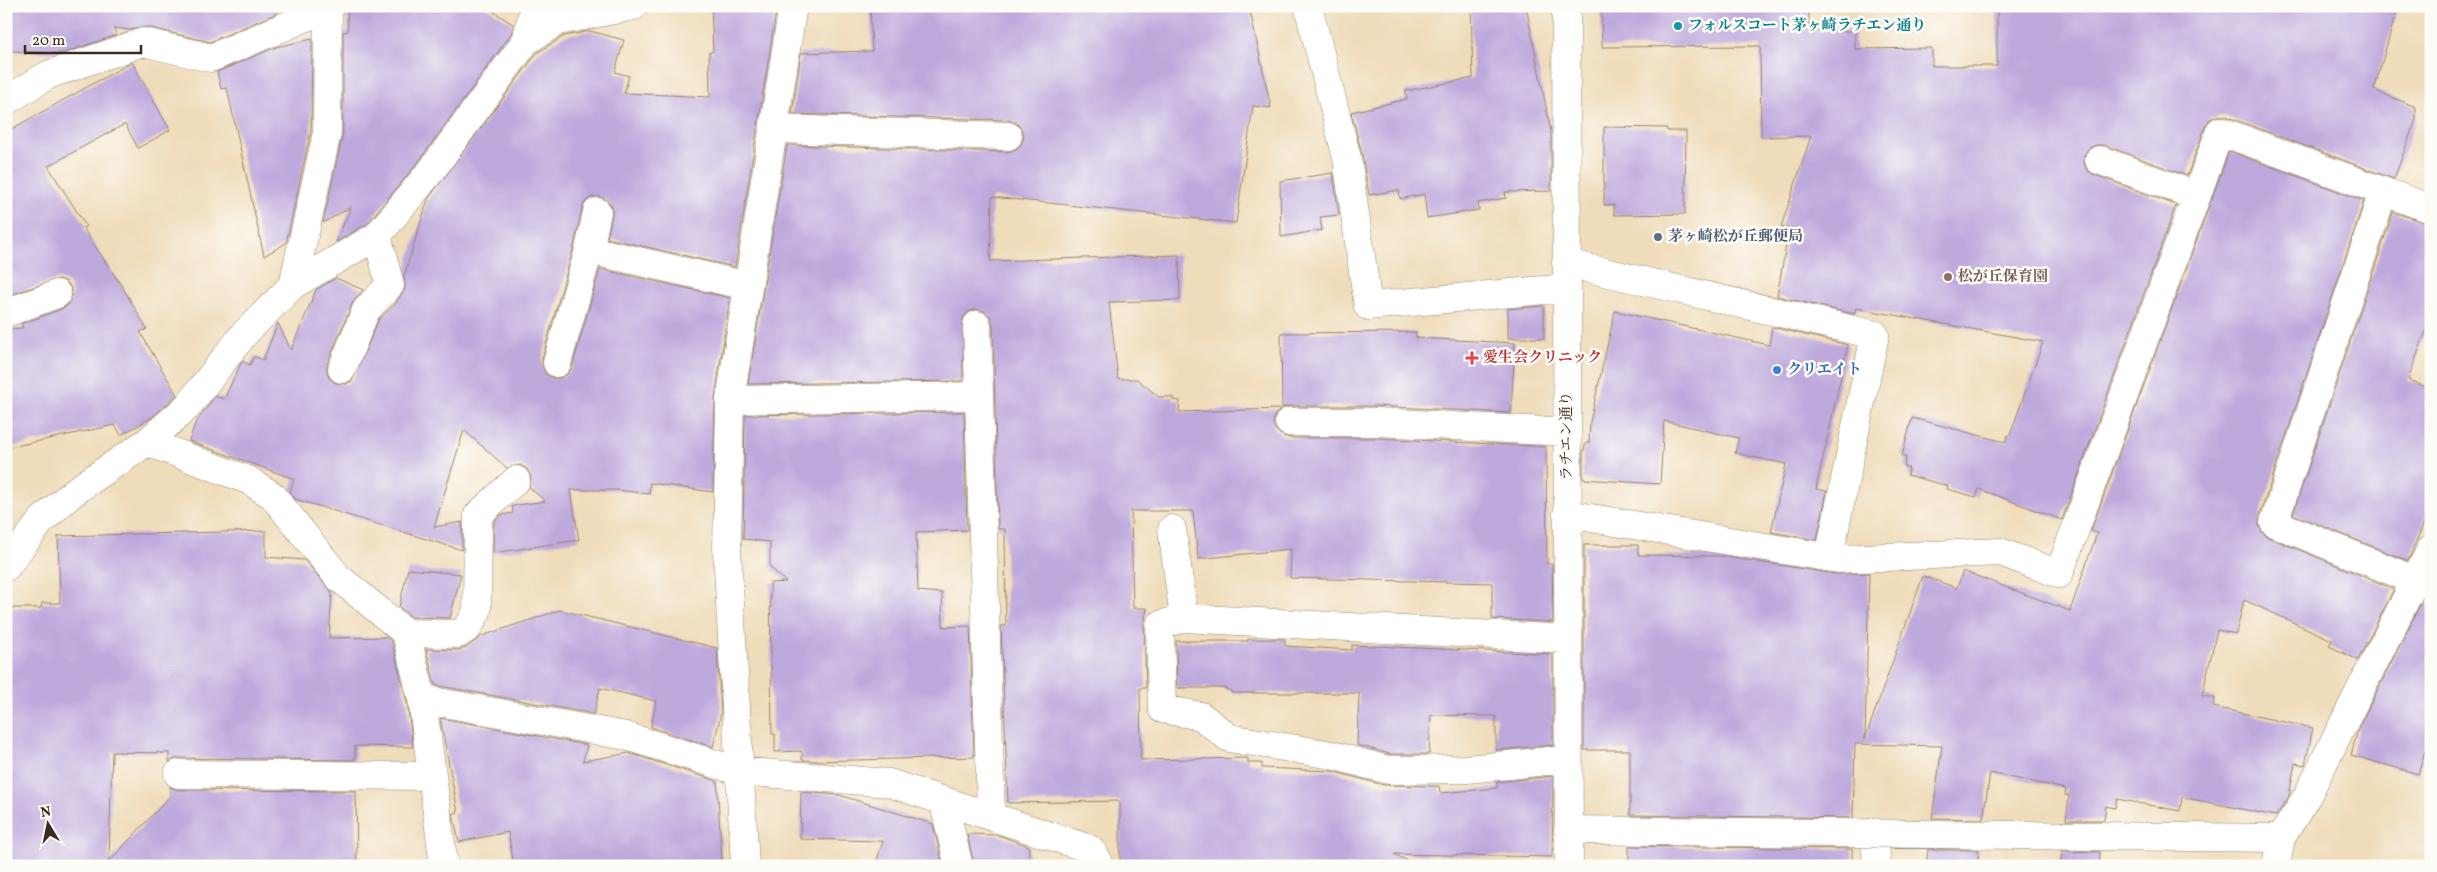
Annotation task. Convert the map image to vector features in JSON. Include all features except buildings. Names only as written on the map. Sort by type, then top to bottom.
[{"type":"street","points":[[526,41],[534,6]]},
{"type":"street","points":[[6,567],[42,520],[75,491],[147,442],[186,408],[244,334],[293,285],[377,236],[431,171],[526,41],[558,21],[634,6]]},
{"type":"street","points":[[745,866],[738,771],[727,550],[730,400],[793,6]]},
{"type":"street","points":[[1308,6],[1347,158],[1368,306],[1566,276],[1875,335],[1829,557]]},
{"type":"street","name":"ラチエン通り","points":[[1566,6],[1569,866]]},
{"type":"street","points":[[6,102],[48,75],[143,42],[211,58],[328,7],[327,134],[293,285]]},
{"type":"street","points":[[774,129],[1008,136]]},
{"type":"street","points":[[1567,514],[1838,559],[2000,552],[2059,574],[2220,131],[2431,209]]},
{"type":"street","points":[[2099,160],[2197,196]]},
{"type":"street","points":[[2383,192],[2274,523],[2414,580]]},
{"type":"street","points":[[557,363],[589,250],[597,212]]},
{"type":"street","points":[[342,369],[366,310],[390,285],[377,236]]},
{"type":"street","points":[[589,250],[748,286]]},
{"type":"street","points":[[6,313],[57,294]]},
{"type":"street","points":[[976,325],[991,816]]},
{"type":"street","points":[[730,400],[978,396]]},
{"type":"street","points":[[1289,422],[1377,422],[1567,432]]},
{"type":"street","points":[[147,442],[248,480],[273,496],[338,577],[406,633],[422,699],[444,866]]},
{"type":"street","points":[[406,633],[458,634],[468,628],[477,610],[478,515],[516,480]]},
{"type":"street","points":[[1172,529],[1184,618]]},
{"type":"street","points":[[2276,866],[2281,838],[2307,796],[2431,548]]},
{"type":"street","points":[[1568,638],[1184,618],[1160,625],[1162,709],[1201,716],[1230,738],[1332,755],[1388,770],[1468,769],[1568,759]]},
{"type":"street","points":[[422,699],[626,736],[738,771],[889,783],[1090,849],[1097,859],[1097,866]]},
{"type":"street","points":[[178,774],[432,776]]},
{"type":"street","points":[[942,800],[960,866]]},
{"type":"street","points":[[1568,830],[2281,838]]},
{"type":"street","points":[[1874,832],[1877,866]]},
{"type":"place","name":"フォルスコート茅ヶ崎ラチエン通り","points":[[1678,26]]},
{"type":"place","name":"茅ヶ崎松が丘郵便局","points":[[1658,237]]},
{"type":"place","name":"松が丘保育園","points":[[1948,277]]},
{"type":"place","name":"愛生会クリニック","points":[[1472,358]]},
{"type":"place","name":"クリエイト","points":[[1777,370]]}]
